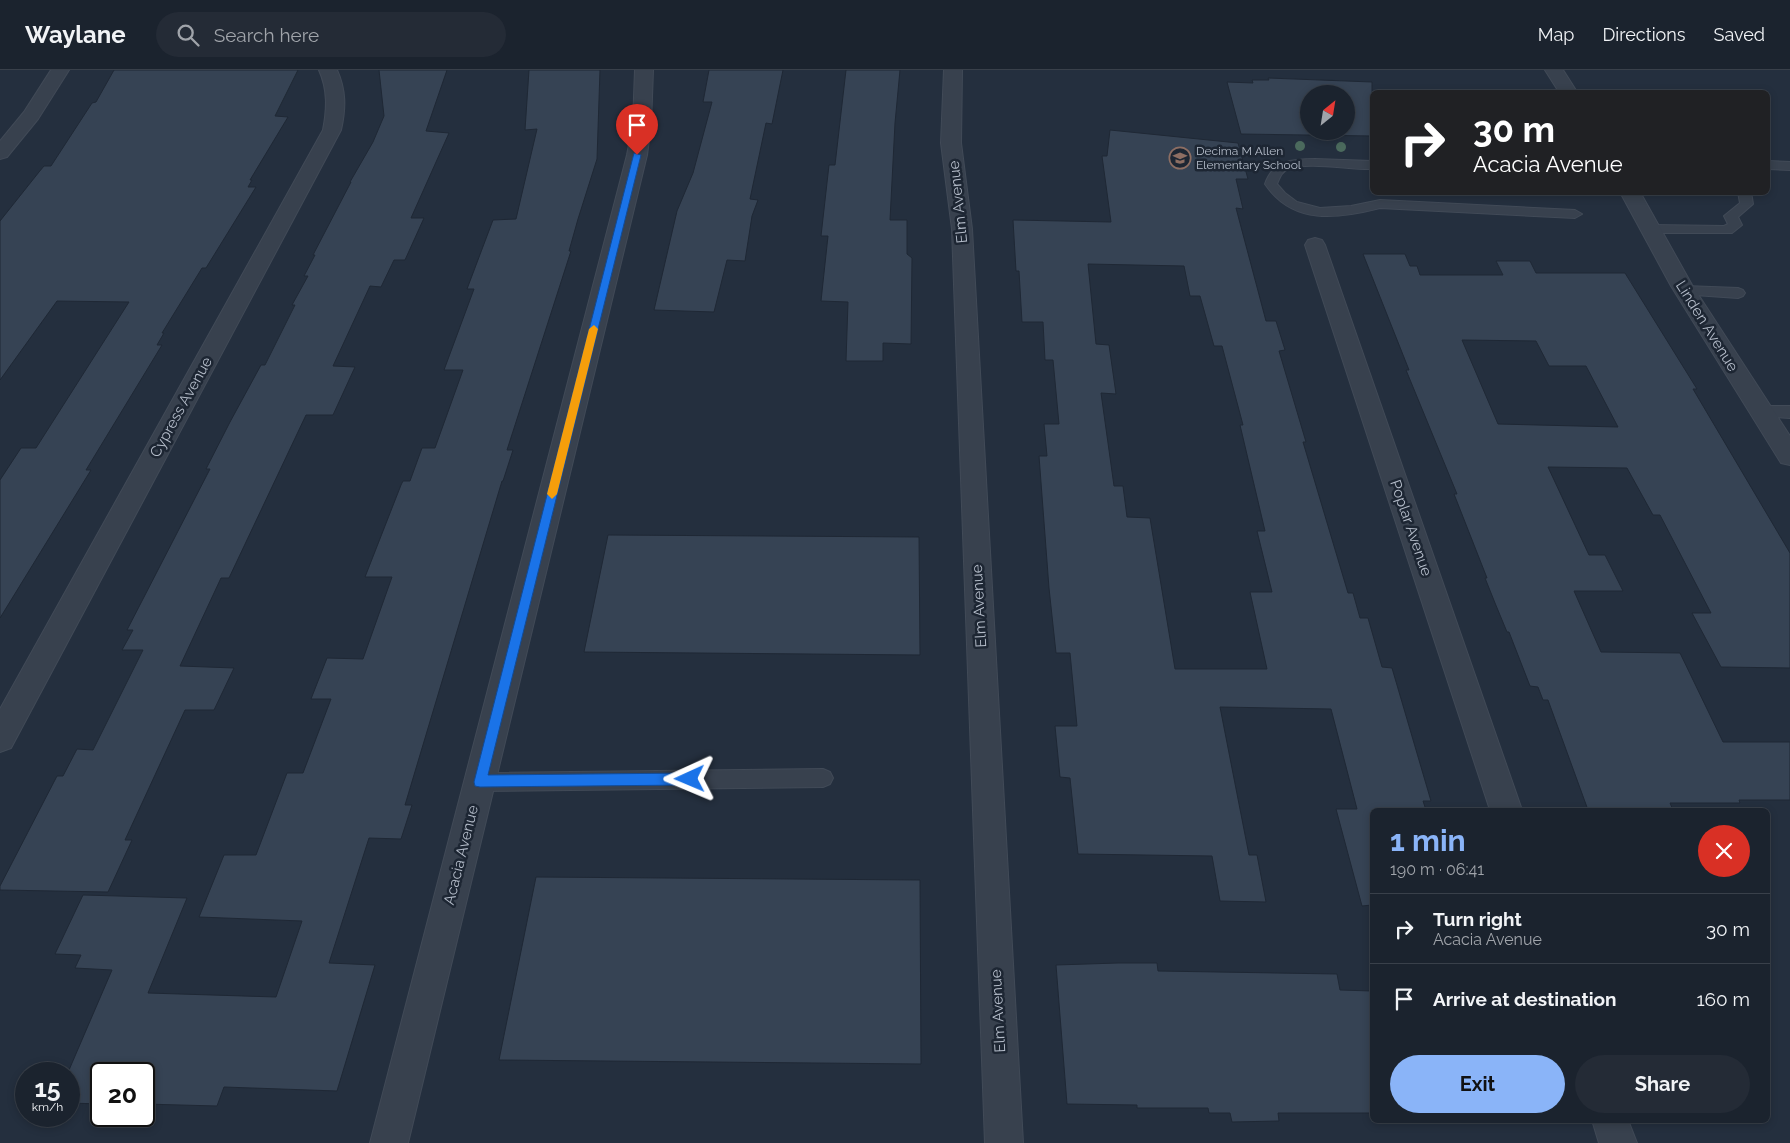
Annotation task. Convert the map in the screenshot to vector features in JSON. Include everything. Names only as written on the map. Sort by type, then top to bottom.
[{"type":"street","points":[[0,153],[31,115],[60,70]]},
{"type":"street","name":"Cypress Avenue","points":[[0,738],[332,130],[337,104],[335,82],[328,70]]},
{"type":"street","name":"Acacia Avenue","points":[[389,1143],[637,155],[642,124],[644,70]]},
{"type":"street","name":"Elm Avenue","points":[[953,70],[951,143],[962,229],[1004,1143]]},
{"type":"street","points":[[1554,70],[1567,90]]},
{"type":"street","name":"Linden Avenue","points":[[1632,195],[1685,291],[1790,456]]},
{"type":"street","name":"Poplar Avenue","points":[[1315,245],[1505,808]]},
{"type":"street","points":[[1611,1123],[1618,1143]]},
{"type":"lane","points":[[1370,165],[1292,164],[1273,176],[1271,184],[1284,200],[1295,207],[1311,211],[1354,212],[1379,198],[1575,214]]},
{"type":"lane","points":[[1770,165],[1790,166]]},
{"type":"lane","points":[[1652,229],[1727,230],[1735,225],[1731,216],[1747,204],[1745,195]]},
{"type":"lane","points":[[1685,291],[1738,293]]},
{"type":"lane","points":[[1762,412],[1790,412]]},
{"type":"lane","points":[[480,782],[823,778]]},
{"type":"building","points":[[114,70],[298,70],[275,116],[288,117],[250,180],[252,180],[248,187],[256,187],[206,268],[202,268],[162,333],[164,333],[157,345],[162,345],[86,470],[91,470],[0,618],[0,480],[21,448],[36,448],[129,302],[57,301],[0,380],[0,221],[44,166],[51,166],[92,103],[96,102]]},
{"type":"building","points":[[379,70],[447,70],[426,131],[449,133],[411,218],[424,218],[405,260],[394,260],[381,287],[370,286],[333,366],[355,367],[333,415],[306,415],[229,578],[221,578],[180,666],[234,668],[214,710],[185,710],[125,840],[132,840],[108,892],[0,890],[0,886],[57,776],[63,776],[77,749],[93,750],[143,650],[122,650],[133,630],[127,630],[210,469],[206,469],[230,422],[261,365],[265,365],[295,305],[292,305],[308,276],[304,276],[315,255],[313,255],[350,182],[373,142],[384,116]]},
{"type":"building","points":[[529,70],[600,70],[597,159],[569,251],[571,251],[507,450],[513,450],[502,481],[405,805],[412,805],[401,839],[369,838],[329,963],[375,965],[337,1091],[224,1087],[217,1106],[155,1104],[155,1062],[90,1062],[90,1104],[80,1103],[80,1062],[72,1062],[112,970],[75,968],[81,955],[55,954],[83,895],[187,898],[148,993],[276,997],[302,921],[199,917],[224,855],[256,855],[287,773],[303,773],[331,699],[311,699],[327,658],[363,659],[392,577],[365,577],[403,481],[410,481],[422,448],[435,448],[463,370],[444,370],[474,289],[467,289],[493,220],[516,219],[537,129],[525,130]]},
{"type":"building","points":[[709,70],[783,70],[772,124],[766,123],[750,199],[758,200],[752,216],[745,261],[727,260],[714,312],[654,310],[677,211],[693,173],[712,102],[703,102]]},
{"type":"building","points":[[846,70],[900,70],[890,220],[907,220],[907,254],[912,258],[911,344],[883,343],[883,361],[846,361],[848,302],[821,301],[828,236],[821,236],[829,165],[835,165]]},
{"type":"building","points":[[1268,78],[1372,82],[1372,90],[1370,90],[1370,136],[1355,136],[1355,85],[1300,85],[1300,135],[1241,134],[1227,82],[1253,83],[1252,80],[1269,80]]},
{"type":"building","points":[[1110,130],[1238,143],[1248,179],[1236,179],[1243,209],[1236,208],[1266,321],[1276,321],[1285,350],[1279,351],[1306,442],[1303,442],[1348,593],[1353,593],[1360,618],[1368,618],[1382,667],[1392,668],[1431,801],[1423,801],[1425,808],[1370,808],[1370,905],[1362,906],[1336,809],[1357,809],[1331,709],[1220,707],[1249,855],[1257,855],[1266,902],[1220,901],[1212,856],[1078,854],[1070,778],[1060,777],[1055,726],[1077,726],[1070,653],[1056,653],[1039,456],[1047,456],[1044,424],[1059,424],[1053,360],[1045,360],[1043,322],[1022,322],[1013,220],[1111,222],[1102,156],[1107,156]],"holes":[[[1088,264],[1184,266],[1190,296],[1200,296],[1214,346],[1222,346],[1243,425],[1240,425],[1265,531],[1257,531],[1272,592],[1250,592],[1267,669],[1175,669],[1150,518],[1127,517],[1123,486],[1114,486],[1101,393],[1116,394],[1109,345],[1096,344]]]},
{"type":"building","points":[[1363,254],[1405,254],[1410,266],[1417,266],[1420,275],[1503,275],[1496,261],[1530,261],[1536,273],[1625,273],[1697,389],[1693,389],[1790,553],[1790,668],[1721,667],[1692,613],[1711,613],[1660,515],[1653,515],[1627,468],[1548,467],[1589,555],[1605,555],[1623,591],[1574,591],[1601,652],[1680,653],[1723,742],[1790,742],[1790,800],[1739,800],[1740,803],[1670,803],[1672,808],[1587,808],[1548,700],[1543,700],[1538,687],[1530,686],[1509,632],[1507,632],[1454,494],[1457,494],[1406,370],[1409,370]],"holes":[[[1462,340],[1536,341],[1549,366],[1586,366],[1618,427],[1498,424]]]},
{"type":"building","points":[[608,535],[919,537],[920,655],[584,652]]},
{"type":"building","points":[[536,877],[920,880],[921,1064],[499,1060]]},
{"type":"building","points":[[1157,963],[1158,971],[1337,974],[1340,990],[1370,991],[1370,1113],[1278,1113],[1279,1121],[1232,1122],[1230,1113],[1209,1113],[1208,1108],[1137,1108],[1137,1105],[1067,1104],[1056,965]]},
{"type":"slow traffic","points":[[552,494],[594,329]]},
{"type":"place","name":"Decima M Allen Elementary School","points":[[1180,158]]},
{"type":"route","points":[[637,155],[480,782],[690,779]]}]
